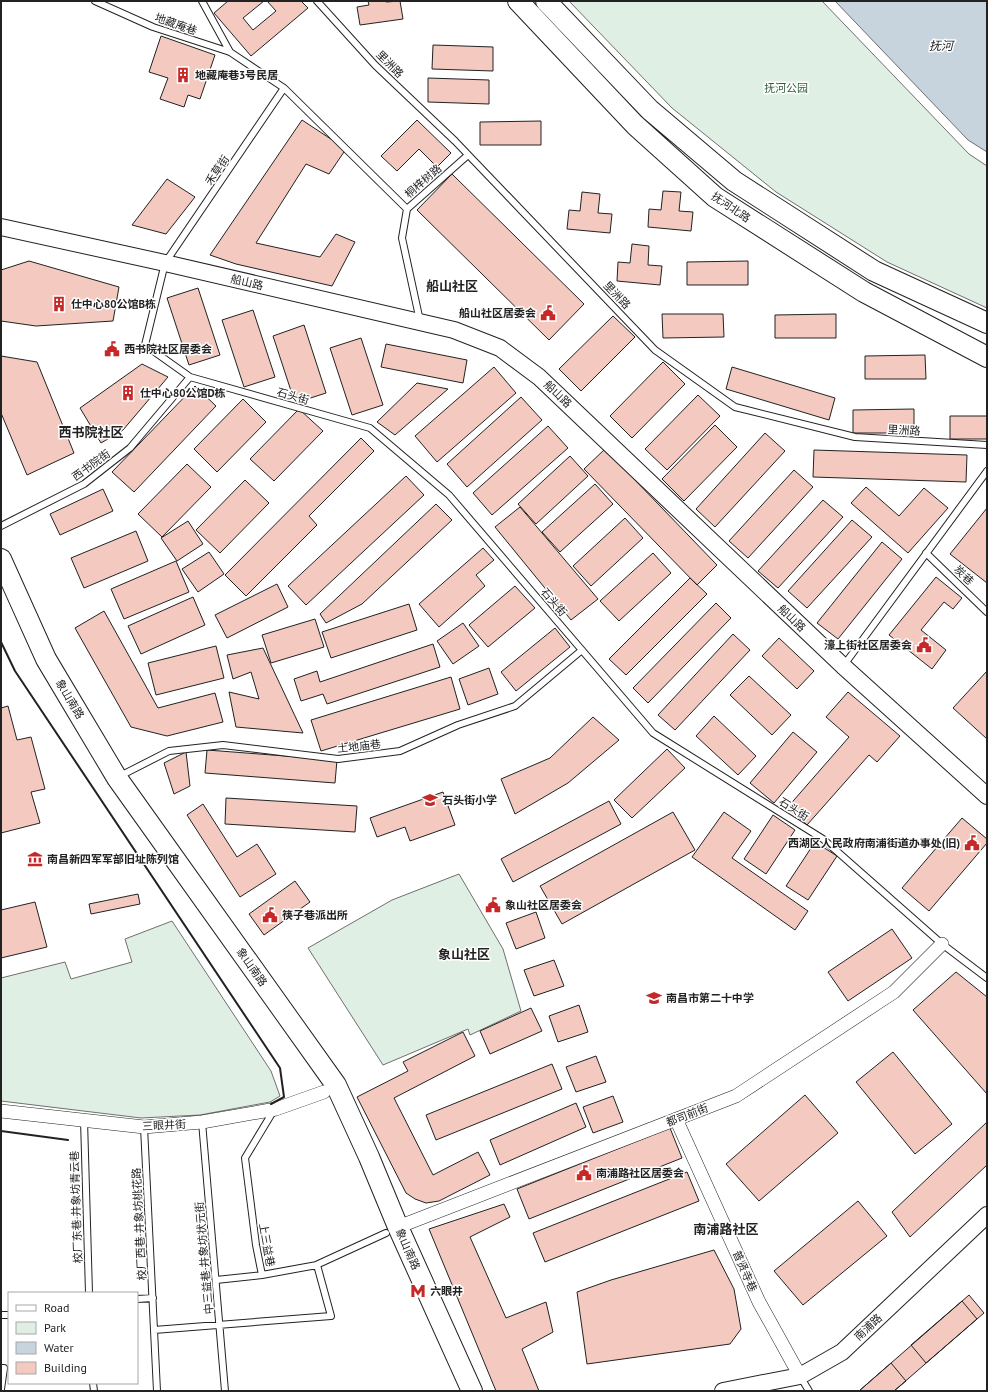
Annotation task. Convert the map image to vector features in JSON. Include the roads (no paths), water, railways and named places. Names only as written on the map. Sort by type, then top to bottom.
[{"type":"main road","name":"抚河北路","points":[[518,1],[635,125],[715,197],[864,292],[987,357]]},
{"type":"main road","name":"抚河北路","points":[[546,1],[650,110],[734,182],[874,271],[987,323]]},
{"type":"main road","name":"象山南路","points":[[1,559],[46,658],[117,778],[336,1085],[369,1157],[392,1230],[456,1391]]},
{"type":"main road","name":"象山南路","points":[[1,590],[34,665],[106,786],[324,1092],[357,1163],[472,1391]]},
{"type":"street","name":"船山路","points":[[1,227],[166,263],[454,330],[500,348],[539,377],[843,666],[987,796]]},
{"type":"street","name":"都司前街","points":[[392,1230],[736,1096],[894,992],[942,944]]},
{"type":"street","name":"三眼井街","points":[[1,1111],[144,1127],[202,1122],[276,1109],[324,1092]]},
{"type":"street","name":"普贤寺巷","points":[[676,1119],[759,1302],[800,1376]]},
{"type":"street","name":"南浦路","points":[[723,1391],[800,1376],[842,1352],[987,1215]]},
{"type":"lane","name":"地藏庵巷","points":[[95,1],[153,27],[230,52]]},
{"type":"lane","points":[[202,1],[230,52],[284,88],[407,209]]},
{"type":"lane","name":"里洲路","points":[[317,1],[375,65],[468,155],[655,350],[735,407],[855,437],[987,445]]},
{"type":"lane","name":"禾草街","points":[[166,263],[284,88]]},
{"type":"lane","name":"桐梓树路","points":[[420,322],[402,238],[407,209],[468,155]]},
{"type":"lane","name":"石头街","points":[[166,263],[145,345],[190,377],[370,428],[449,495],[653,732],[823,839],[942,944],[987,978]]},
{"type":"lane","name":"西书院街","points":[[1,526],[84,484],[124,453],[130,448],[190,377]]},
{"type":"lane","points":[[843,666],[987,471]]},
{"type":"lane","name":"炭巷","points":[[926,553],[987,612]]},
{"type":"lane","name":"土地庙巷","points":[[117,778],[169,751],[223,745],[338,759],[400,751],[458,725],[515,706],[582,650]]},
{"type":"lane","name":"上三益巷","points":[[276,1109],[245,1158],[256,1245],[262,1275],[314,1266],[392,1230]]},
{"type":"lane","name":"校厂东巷·井象坊青云巷","points":[[84,1120],[89,1292]]},
{"type":"lane","name":"中三益巷·井象坊状元街","points":[[202,1122],[225,1391]]},
{"type":"lane","name":"校厂西巷·井象坊桃花路","points":[[144,1127],[157,1391]]},
{"type":"lane","points":[[154,1330],[331,1316],[318,1265],[314,1266]]},
{"type":"lane","points":[[216,1280],[262,1275]]},
{"type":"lane","points":[[138,1299],[152,1298]]},
{"type":"lane","points":[[1,1368],[4,1368],[1,1389]]},
{"type":"lane","points":[[800,1376],[809,1391]]},
{"type":"water","name":"抚河","points":[[835,1],[987,1],[987,152],[968,140]]},
{"type":"place","name":"地藏庵巷3号民居","points":[[183,75]]},
{"type":"place","name":"仕中心80公馆B栋","points":[[59,304]]},
{"type":"place","name":"船山社区居委会","points":[[548,313]]},
{"type":"place","name":"西书院社区居委会","points":[[112,349]]},
{"type":"place","name":"仕中心80公馆D栋","points":[[128,393]]},
{"type":"place","name":"濠上街社区居委会","points":[[924,645]]},
{"type":"place","name":"石头街小学","points":[[430,800]]},
{"type":"place","name":"西湖区人民政府南浦街道办事处(旧)","points":[[972,843]]},
{"type":"place","name":"南昌新四军军部旧址陈列馆","points":[[35,859]]},
{"type":"place","name":"象山社区居委会","points":[[493,905]]},
{"type":"place","name":"筷子巷派出所","points":[[270,915]]},
{"type":"place","name":"南昌市第二十中学","points":[[654,998]]},
{"type":"place","name":"南浦路社区居委会","points":[[584,1173]]},
{"type":"place","name":"六眼井","points":[[418,1291]]},
{"type":"district","name":"船山社区","points":[[452,286]]},
{"type":"district","name":"西书院社区","points":[[91,432]]},
{"type":"district","name":"象山社区","points":[[464,954]]},
{"type":"district","name":"南浦路社区","points":[[726,1229]]},
{"type":"park label","name":"抚河公园","points":[[786,88]]}]
